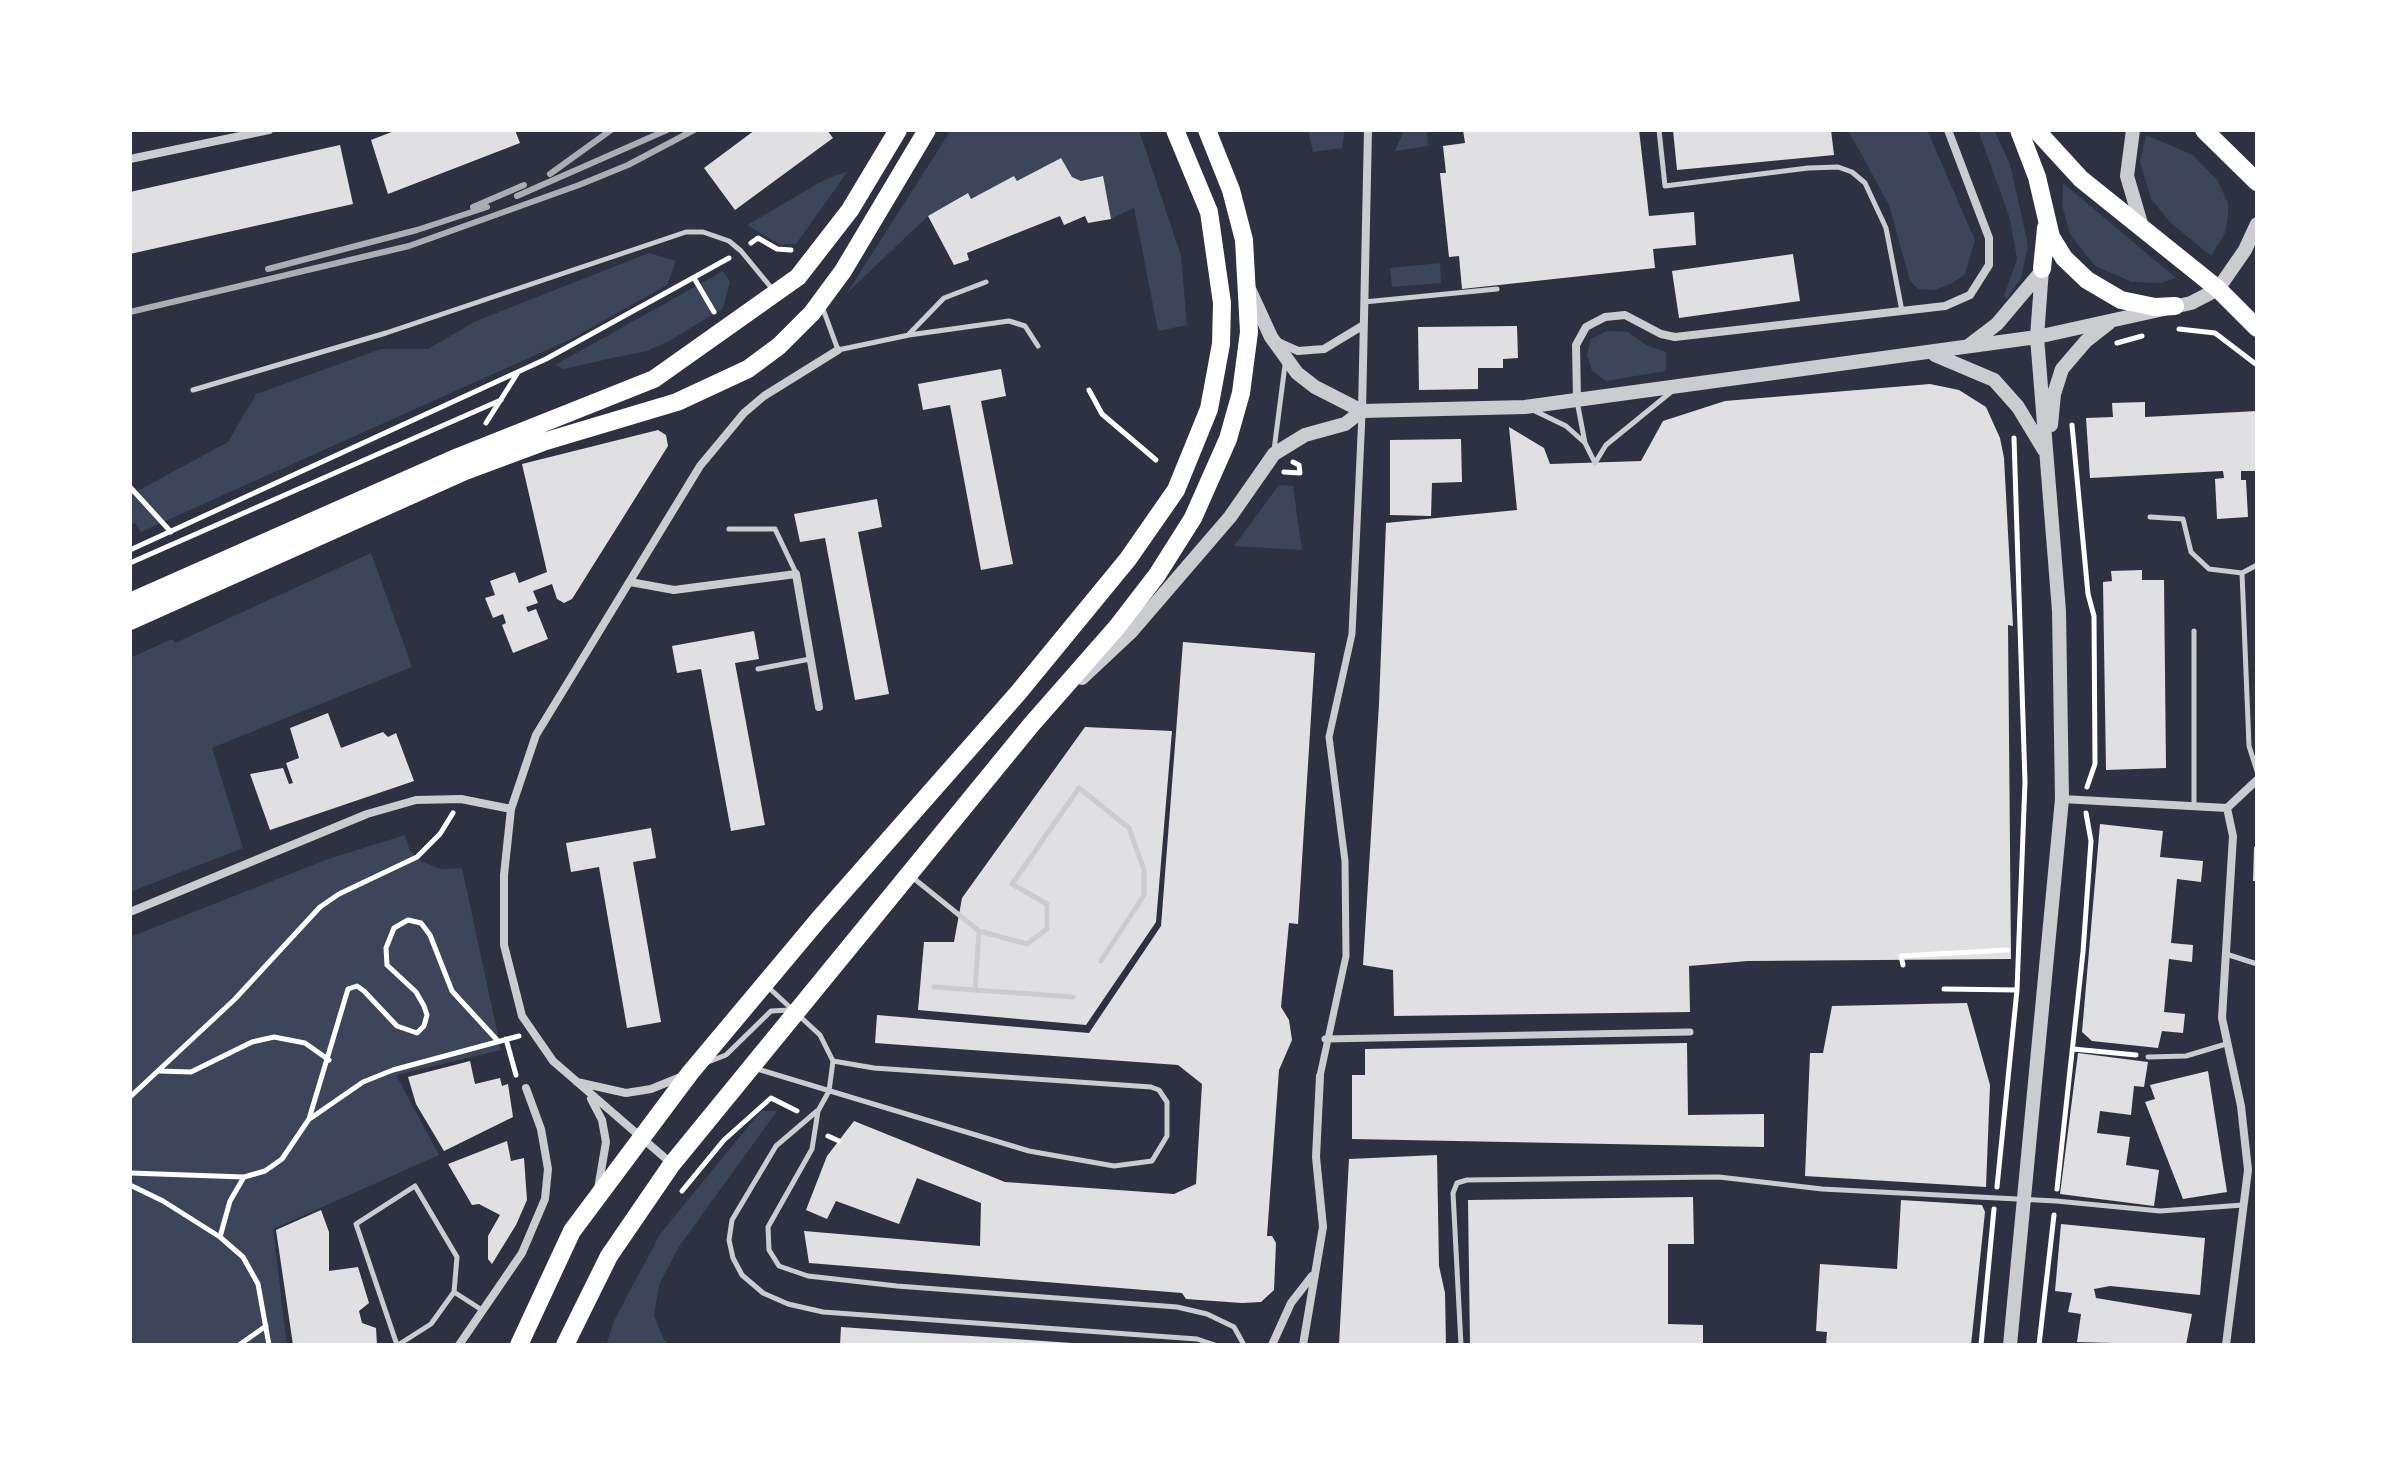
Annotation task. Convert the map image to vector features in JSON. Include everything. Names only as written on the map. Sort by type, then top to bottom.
[{"type":"highway","points":[[130,602],[458,457],[623,394],[680,362],[777,295],[827,243],[898,130]]},
{"type":"highway","points":[[130,621],[465,471],[705,392],[748,369],[779,346],[825,296],[927,130]]},
{"type":"highway","points":[[519,1345],[564,1246],[596,1196],[641,1137],[764,984],[1028,681],[1128,559],[1176,490],[1209,409],[1221,344],[1222,303],[1209,212],[1175,130]]},
{"type":"highway","points":[[565,1345],[609,1256],[672,1164],[1157,575],[1210,486],[1241,393],[1249,332],[1244,240],[1231,190],[1207,130]]},
{"type":"highway","points":[[2019,130],[2037,177],[2046,221],[2056,248],[2087,280],[2121,300],[2155,307],[2175,306]]},
{"type":"highway","points":[[2036,130],[2081,179],[2218,289],[2257,328]]},
{"type":"highway","points":[[2204,130],[2257,182]]},
{"type":"highway","points":[[2042,269],[2046,221]]},
{"type":"street","points":[[130,159],[269,130]]},
{"type":"street","points":[[1303,1345],[1323,1227],[1316,1157],[1320,1076],[1325,1039],[1346,956],[1345,861],[1329,737],[1352,634],[1362,411],[1368,130]]},
{"type":"street","points":[[1577,401],[1576,345],[1586,327],[1605,317],[1625,315],[1661,334],[1675,337],[1945,306],[1970,295],[1989,265],[1989,238],[1948,130]]},
{"type":"street","points":[[2133,130],[2127,176],[2142,227]]},
{"type":"street","points":[[1247,285],[1271,337],[1286,360],[1315,387],[1362,411],[1525,407],[1930,354],[2037,337],[2175,306],[2205,298],[2218,289],[2245,250],[2257,224]]},
{"type":"street","points":[[2010,1345],[2062,799],[2060,642],[2049,457],[2037,337],[2042,269]]},
{"type":"street","points":[[1965,348],[1997,324],[2042,269]]},
{"type":"street","points":[[2049,457],[2054,394],[2062,369],[2086,341],[2112,321]]},
{"type":"street","points":[[1271,337],[1298,351],[1311,352],[1334,345],[1362,326]]},
{"type":"street","points":[[672,1164],[572,1080],[531,1033],[514,994],[504,945],[504,875],[511,809],[536,735],[684,490],[720,440],[764,396],[838,350]]},
{"type":"street","points":[[1930,354],[1994,380],[2018,407],[2049,457]]},
{"type":"street","points":[[1031,725],[1131,632],[1237,508],[1274,454],[1305,435],[1345,424],[1362,411]]},
{"type":"street","points":[[630,582],[659,590],[674,590],[796,574],[819,707]]},
{"type":"street","points":[[2062,799],[2227,808],[2257,780]]},
{"type":"street","points":[[130,912],[367,814],[416,800],[461,799],[511,809]]},
{"type":"street","points":[[2226,1345],[2248,1170],[2246,1132],[2226,1044],[2221,991],[2233,836],[2227,808]]},
{"type":"street","points":[[1325,1039],[1690,1032]]},
{"type":"street","points":[[572,1080],[626,1093],[651,1089],[693,1070]]},
{"type":"street","points":[[459,1345],[522,1253],[545,1199],[546,1156],[541,1129],[526,1088]]},
{"type":"street","points":[[589,1094],[602,1120],[606,1142],[596,1196]]},
{"type":"street","points":[[1272,1345],[1291,1303],[1313,1276]]},
{"type":"lane","points":[[1659,130],[1665,186],[1808,168],[1838,167],[1852,172],[1865,183],[1886,228],[1902,311]]},
{"type":"lane","points":[[193,390],[386,333],[686,232],[715,235],[741,251],[777,295]]},
{"type":"lane","points":[[909,335],[944,298],[986,282]]},
{"type":"lane","points":[[1363,302],[1497,289]]},
{"type":"lane","points":[[825,296],[824,316],[838,350],[909,335],[1009,321],[1025,326],[1038,346]]},
{"type":"lane","points":[[1274,454],[1286,360]]},
{"type":"lane","points":[[1577,401],[1585,443],[1595,463],[1616,435],[1681,385]]},
{"type":"lane","points":[[1525,407],[1566,426],[1585,443]]},
{"type":"lane","points":[[2150,517],[2183,519],[2191,552],[2209,569],[2242,573],[2257,565]]},
{"type":"lane","points":[[729,529],[775,529],[796,574]]},
{"type":"lane","points":[[2242,573],[2249,746],[2257,771]]},
{"type":"lane","points":[[2194,631],[2194,807]]},
{"type":"lane","points":[[758,669],[810,659]]},
{"type":"lane","points":[[908,874],[979,931],[1027,944],[1047,929],[1047,904],[1012,884],[1079,788],[1129,828],[1144,870],[1144,895],[1101,961]]},
{"type":"lane","points":[[975,990],[979,931]]},
{"type":"lane","points":[[2225,954],[2257,964]]},
{"type":"lane","points":[[764,984],[820,1035],[833,1061],[829,1091],[818,1111],[812,1149],[768,1227],[767,1239],[772,1259],[788,1271],[897,1286],[1177,1307],[1234,1327],[1244,1345]]},
{"type":"lane","points":[[934,987],[1073,997]]},
{"type":"lane","points":[[693,1070],[726,1055],[771,1011],[778,1008],[795,1012]]},
{"type":"lane","points":[[2148,1057],[2186,1056],[2226,1044]]},
{"type":"lane","points":[[751,1067],[1029,1151],[1114,1166],[1152,1161],[1163,1146],[1169,1122],[1163,1095],[1151,1087],[1109,1081],[874,1068],[833,1061]]},
{"type":"lane","points":[[818,1111],[776,1146],[732,1220],[729,1240],[733,1258],[742,1275],[763,1293],[788,1304],[823,1312],[1197,1339],[1215,1345]]},
{"type":"lane","points":[[1461,1345],[1453,1193],[1457,1183],[1467,1180],[1719,1177],[1822,1189],[2184,1211],[2244,1204]]},
{"type":"lane","points":[[415,1186],[457,1257],[454,1292],[431,1324],[397,1345],[356,1224],[415,1186]]},
{"type":"lane","points":[[454,1292],[483,1310]]},
{"type":"path","points":[[130,550],[518,373],[741,251],[758,238],[777,249],[795,250],[802,246]]},
{"type":"path","points":[[2164,332],[2193,328],[2222,337],[2257,365]]},
{"type":"path","points":[[2109,346],[2150,334]]},
{"type":"path","points":[[130,563],[471,416],[502,399],[518,373]]},
{"type":"path","points":[[1089,390],[1102,414],[1156,460]]},
{"type":"path","points":[[1981,1345],[2017,990],[2025,782],[2014,436]]},
{"type":"path","points":[[130,487],[171,532]]},
{"type":"path","points":[[130,1097],[235,999],[320,907],[339,894],[417,857],[440,834],[461,799]]},
{"type":"path","points":[[130,1173],[244,1177],[265,1171],[282,1159],[309,1119],[348,989],[357,986],[364,991],[397,1026],[417,1033],[424,1026],[427,1015],[420,999],[387,965],[386,948],[394,928],[408,920],[421,923],[430,935],[452,991],[497,1040]]},
{"type":"path","points":[[1903,965],[1901,956],[2008,950]]},
{"type":"path","points":[[1944,989],[2017,990]]},
{"type":"path","points":[[309,1119],[363,1082],[497,1040],[531,1033]]},
{"type":"path","points":[[158,1071],[191,1072],[252,1042],[274,1037],[305,1043],[329,1060]]},
{"type":"path","points":[[506,1039],[516,1077],[526,1088]]},
{"type":"path","points":[[2073,1049],[2148,1057]]},
{"type":"path","points":[[676,1199],[724,1140],[771,1098],[810,1118]]},
{"type":"path","points":[[815,1130],[839,1141]]},
{"type":"path","points":[[220,1237],[230,1201],[244,1177]]},
{"type":"path","points":[[130,1185],[163,1201],[220,1237],[243,1257],[258,1284],[269,1345]]},
{"type":"path","points":[[239,1345],[266,1326]]},
{"type":"shaded area","points":[[951,130],[1139,130],[1181,256],[1187,325],[1158,331],[1134,208],[1111,219],[1102,176],[1081,181],[1072,177],[1061,158],[1017,181],[1014,176],[971,199],[967,193],[928,216],[847,293]]},
{"type":"shaded area","points":[[1308,130],[1345,130],[1342,148],[1313,152]]},
{"type":"shaded area","points":[[1404,130],[1427,130],[1428,146],[1395,151]]},
{"type":"shaded area","points":[[1848,130],[1927,130],[1975,240],[1965,274],[1953,283],[1934,290],[1918,289],[1910,281],[1889,205]]},
{"type":"shaded area","points":[[1978,130],[1994,130],[2010,164],[2028,245],[2021,278],[2007,299],[2004,296],[2017,259],[2010,219]]},
{"type":"shaded area","points":[[2146,135],[2193,155],[2218,181],[2228,203],[2228,217],[2225,233],[2211,256],[2171,223],[2151,199],[2140,162]]},
{"type":"shaded area","points":[[848,171],[796,244],[780,245],[747,225],[824,180]]},
{"type":"shaded area","points":[[2063,183],[2176,278],[2161,283],[2132,282],[2095,266],[2070,234],[2062,205]]},
{"type":"shaded area","points":[[649,253],[676,261],[667,285],[569,340],[141,532],[135,523],[130,525],[130,495],[228,442],[256,394],[381,349],[428,349],[476,321]]},
{"type":"shaded area","points":[[1440,263],[1441,283],[1392,287],[1390,268]]},
{"type":"shaded area","points":[[723,271],[730,282],[723,308],[671,340],[647,351],[564,369],[555,365]]},
{"type":"shaded area","points":[[1607,331],[1628,332],[1648,346],[1666,352],[1666,371],[1606,381],[1592,371],[1587,355],[1591,339]]},
{"type":"shaded area","points":[[1279,485],[1293,486],[1302,550],[1234,546]]},
{"type":"shaded area","points":[[371,553],[412,667],[212,748],[243,848],[130,892],[130,658],[172,639],[175,643]]},
{"type":"shaded area","points":[[405,835],[410,851],[423,862],[441,869],[462,868],[501,1050],[396,1075],[439,1155],[273,1229],[287,1345],[130,1345],[130,937],[328,859]]},
{"type":"shaded area","points":[[761,1111],[777,1111],[678,1248],[659,1285],[654,1316],[664,1340],[671,1345],[606,1345],[614,1321],[660,1234]]},
{"type":"building","points":[[397,130],[515,130],[520,143],[388,194],[371,140]]},
{"type":"building","points":[[755,130],[827,130],[833,138],[735,210],[704,168]]},
{"type":"building","points":[[1463,130],[1639,130],[1649,216],[1694,212],[1696,245],[1653,249],[1655,268],[1462,289],[1459,256],[1449,257],[1440,173],[1446,173],[1443,146],[1465,143]]},
{"type":"building","points":[[1673,130],[1831,130],[1834,155],[1677,170]]},
{"type":"building","points":[[340,145],[353,204],[130,254],[130,192]]},
{"type":"building","points":[[1061,158],[1072,177],[1081,181],[1103,176],[1111,219],[1088,223],[1085,216],[1064,225],[1060,216],[967,253],[969,260],[954,265],[928,216],[968,193],[971,199],[1014,176],[1017,181]]},
{"type":"building","points":[[1793,254],[1800,301],[1679,318],[1672,271]]},
{"type":"building","points":[[1517,326],[1518,358],[1503,359],[1503,368],[1478,368],[1478,389],[1419,390],[1418,327]]},
{"type":"building","points":[[1001,369],[1006,396],[981,401],[1013,564],[981,570],[950,405],[923,410],[918,384]]},
{"type":"building","points":[[1930,384],[1959,390],[1986,407],[2000,438],[2004,458],[2013,626],[2008,625],[2011,959],[1748,961],[1689,966],[1690,1012],[1394,1016],[1393,970],[1363,965],[1379,704],[1386,523],[1517,510],[1509,427],[1544,448],[1550,464],[1641,461],[1663,421],[1725,401]]},
{"type":"building","points":[[2145,402],[2145,417],[2257,411],[2257,471],[2241,471],[2241,480],[2246,480],[2248,517],[2217,519],[2215,479],[2224,478],[2223,471],[2090,478],[2086,418],[2113,417],[2112,403]]},
{"type":"building","points":[[658,430],[666,435],[668,446],[572,599],[564,603],[557,599],[552,584],[533,591],[538,603],[526,607],[528,612],[536,609],[548,639],[513,653],[502,625],[506,623],[503,614],[493,618],[485,598],[495,595],[490,581],[515,572],[519,583],[547,572],[522,464]]},
{"type":"building","points":[[1461,439],[1462,482],[1432,483],[1431,516],[1390,515],[1390,440]]},
{"type":"building","points":[[877,499],[882,527],[858,532],[889,694],[855,700],[825,538],[800,542],[794,514]]},
{"type":"building","points":[[2142,570],[2142,580],[2164,580],[2166,768],[2106,770],[2103,582],[2112,581],[2111,571]]},
{"type":"building","points":[[754,631],[759,659],[735,663],[765,825],[731,831],[701,669],[677,673],[672,646]]},
{"type":"building","points":[[1183,642],[1315,653],[1298,924],[1289,923],[1281,1007],[1289,1020],[1292,1040],[1279,1070],[1267,1236],[1272,1236],[1276,1243],[1274,1290],[1261,1302],[1242,1303],[1186,1299],[1182,1293],[809,1263],[804,1231],[980,1246],[981,1203],[917,1178],[899,1224],[836,1201],[827,1219],[806,1210],[827,1156],[854,1121],[1005,1182],[1174,1194],[1196,1184],[1202,1084],[1178,1065],[875,1043],[877,1015],[1089,1033],[1161,926]]},
{"type":"building","points":[[328,713],[341,748],[383,732],[388,737],[396,733],[414,781],[270,830],[250,774],[283,768],[289,784],[293,783],[286,763],[299,758],[290,728]]},
{"type":"building","points":[[1085,727],[1172,731],[1156,922],[1086,1025],[918,1010],[924,942],[954,942],[962,898]]},
{"type":"building","points":[[2100,824],[2163,831],[2160,857],[2203,861],[2201,882],[2177,879],[2171,943],[2193,945],[2192,962],[2169,959],[2164,1012],[2185,1014],[2183,1033],[2162,1031],[2158,1048],[2092,1041],[2082,1032]]},
{"type":"building","points":[[651,828],[656,858],[633,862],[661,1022],[627,1028],[599,867],[571,872],[566,843]]},
{"type":"building","points":[[2254,847],[2257,847],[2257,881],[2253,881]]},
{"type":"building","points":[[1967,1003],[1990,1085],[1986,1187],[1805,1176],[1810,1053],[1823,1053],[1832,1006]]},
{"type":"building","points":[[1687,1043],[1688,1115],[1764,1114],[1764,1147],[1352,1139],[1352,1075],[1365,1075],[1365,1049]]},
{"type":"building","points":[[2078,1053],[2148,1062],[2144,1087],[2134,1086],[2131,1115],[2100,1111],[2097,1133],[2130,1137],[2126,1165],[2159,1170],[2154,1206],[2060,1194]]},
{"type":"building","points":[[470,1061],[475,1084],[500,1078],[502,1086],[508,1084],[513,1117],[444,1151],[416,1104],[408,1077]]},
{"type":"building","points":[[2208,1071],[2227,1192],[2183,1199],[2145,1102],[2155,1099],[2150,1085]]},
{"type":"building","points":[[507,1141],[511,1161],[524,1158],[527,1200],[492,1264],[488,1259],[488,1236],[500,1215],[479,1204],[472,1205],[448,1164]]},
{"type":"building","points":[[1437,1155],[1439,1266],[1445,1293],[1446,1345],[1339,1345],[1349,1159]]},
{"type":"building","points":[[1693,1197],[1694,1244],[1668,1244],[1668,1324],[1703,1325],[1703,1345],[1470,1345],[1468,1200]]},
{"type":"building","points":[[1901,1200],[1982,1205],[1985,1212],[1971,1345],[1826,1345],[1827,1332],[1816,1331],[1820,1264],[1897,1269]]},
{"type":"building","points":[[321,1210],[329,1232],[329,1271],[358,1267],[369,1303],[359,1311],[362,1323],[376,1328],[377,1345],[293,1345],[276,1230]]},
{"type":"building","points":[[2061,1224],[2205,1238],[2200,1295],[2110,1286],[2094,1289],[2096,1298],[2192,1314],[2186,1345],[2077,1342],[2081,1314],[2068,1312],[2072,1293],[2055,1291]]},
{"type":"building","points":[[841,1327],[1072,1343],[1072,1345],[840,1345]]},
{"type":"railway","points":[[550,174],[611,130]]},
{"type":"railway","points":[[517,196],[667,130]]},
{"type":"railway","points":[[130,312],[409,246],[579,185],[628,165],[694,130]]},
{"type":"railway","points":[[473,207],[524,185]]},
{"type":"railway","points":[[268,269],[417,230],[487,207]]}]
